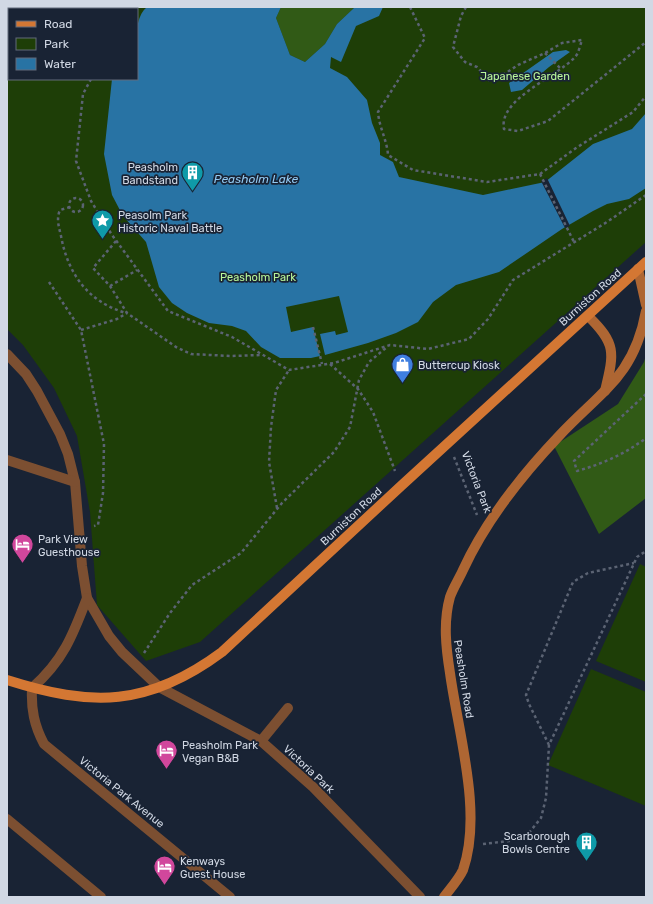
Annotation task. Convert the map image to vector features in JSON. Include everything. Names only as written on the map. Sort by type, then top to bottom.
[{"type":"main road","points":[[642,266],[646,305]]},
{"type":"main road","name":"Burniston Road","points":[[7,680],[32,688],[67,696],[96,698],[138,693],[159,687],[198,669],[222,652],[642,266]]},
{"type":"main road","name":"Peasholm Road","points":[[444,897],[462,872],[469,845],[469,787],[445,637],[450,597],[484,530],[524,474],[560,434],[605,391],[623,370],[635,350],[646,311]]},
{"type":"main road","points":[[588,316],[605,334],[612,350],[611,367],[605,391]]},
{"type":"street","points":[[7,354],[26,374],[48,411],[68,454],[75,482],[82,566],[87,598],[72,637],[64,652],[44,677],[32,688]]},
{"type":"street","points":[[7,460],[75,482]]},
{"type":"street","name":"Victoria Park","points":[[87,598],[109,636],[136,666],[159,687],[261,741],[313,788],[420,897]]},
{"type":"street","name":"Victoria Park Avenue","points":[[32,688],[33,719],[44,744],[230,897]]},
{"type":"street","points":[[261,741],[288,708]]},
{"type":"street","points":[[7,819],[101,897]]},
{"type":"path","points":[[410,7],[425,38],[378,112],[379,122],[387,144],[388,155],[396,162],[413,170],[487,182],[540,174],[576,148],[633,112],[646,96]]},
{"type":"path","points":[[466,7],[461,16],[453,47],[465,62],[477,67],[490,80],[545,53],[562,42],[582,40],[576,57],[508,108],[502,122],[504,129],[518,131],[548,121],[646,42]]},
{"type":"path","points":[[545,53],[560,68]]},
{"type":"path","points":[[91,80],[84,94],[76,162],[91,201],[116,241],[168,311],[232,336],[289,370],[329,363],[388,346],[428,349],[469,339],[488,320],[513,280],[646,195]]},
{"type":"path","points":[[540,174],[574,242]]},
{"type":"path","points":[[74,198],[79,198],[84,203],[82,210],[78,212],[73,212],[70,207],[70,201],[74,198]]},
{"type":"path","points":[[84,203],[91,201]]},
{"type":"path","points":[[70,207],[60,210],[57,216],[65,256],[84,289],[111,309],[127,313],[176,347],[192,354],[230,356],[263,354]]},
{"type":"path","points":[[116,241],[94,268],[110,286],[127,313]]},
{"type":"path","points":[[110,286],[137,270]]},
{"type":"path","points":[[49,282],[81,330],[104,444],[103,493],[98,525],[79,528]]},
{"type":"path","points":[[81,330],[118,319],[127,313]]},
{"type":"path","points":[[314,327],[322,364]]},
{"type":"path","points":[[136,666],[170,612],[192,585],[241,553],[277,509],[334,452],[350,427],[360,380],[369,362],[388,346]]},
{"type":"path","points":[[329,363],[358,389],[374,412],[401,486]]},
{"type":"path","points":[[277,509],[269,462],[271,428],[276,390],[289,370]]},
{"type":"path","points":[[646,394],[574,461],[577,470],[594,466],[630,450],[646,438]]},
{"type":"path","name":"Victoria Park","points":[[449,442],[471,503],[484,530]]},
{"type":"path","points":[[469,845],[509,841],[528,834],[541,818],[546,798],[549,745],[634,563],[637,557],[646,551]]},
{"type":"path","points":[[549,745],[526,695],[573,582],[588,573],[634,563]]},
{"type":"green space","name":"Peasholm Park","points":[[7,7],[646,7],[646,242],[200,642],[146,661],[97,605],[90,512],[77,436],[54,388],[23,345],[7,329]]},
{"type":"green space","points":[[281,7],[355,7],[337,24],[325,44],[305,62],[290,55],[276,18]]},
{"type":"green space","points":[[646,355],[646,498],[599,534],[554,446],[618,404],[644,362]]},
{"type":"green space","points":[[640,564],[646,567],[646,682],[596,661]]},
{"type":"green space","points":[[591,669],[646,692],[646,806],[548,765]]},
{"type":"water","name":"Peasholm Lake","points":[[147,7],[281,7],[276,18],[290,55],[305,62],[325,44],[337,24],[355,7],[383,7],[379,16],[356,26],[341,62],[331,57],[330,68],[347,77],[367,100],[372,123],[380,143],[380,155],[393,162],[399,177],[483,195],[545,182],[593,144],[632,129],[646,113],[646,188],[629,199],[607,204],[593,211],[562,229],[499,272],[456,285],[433,302],[418,322],[396,333],[368,343],[325,355],[320,334],[335,331],[336,335],[348,332],[339,296],[286,307],[291,332],[313,327],[320,356],[311,358],[280,358],[261,347],[246,331],[232,326],[209,323],[187,313],[172,303],[159,287],[146,242],[123,216],[112,195],[104,154],[112,80],[138,80],[138,26],[142,13]]},
{"type":"water","points":[[566,50],[570,52],[549,67],[522,90],[511,92],[509,83],[553,52]]},
{"type":"pier","points":[[547,178],[570,226],[565,228],[541,181]]},
{"type":"place","name":"Peasholm Bandstand","points":[[193,192]]},
{"type":"place","name":"Peasolm Park Historic Naval Battle","points":[[102,240]]},
{"type":"place","name":"Buttercup Kiosk","points":[[403,384]]},
{"type":"place","name":"Park View Guesthouse","points":[[23,564]]},
{"type":"place","name":"Peasholm Park Vegan B&B","points":[[166,770]]},
{"type":"place","name":"Scarborough Bowls Centre","points":[[586,862]]},
{"type":"place","name":"Kenways Guest House","points":[[164,886]]},
{"type":"park label","name":"Japanese Garden","points":[[525,76]]}]
